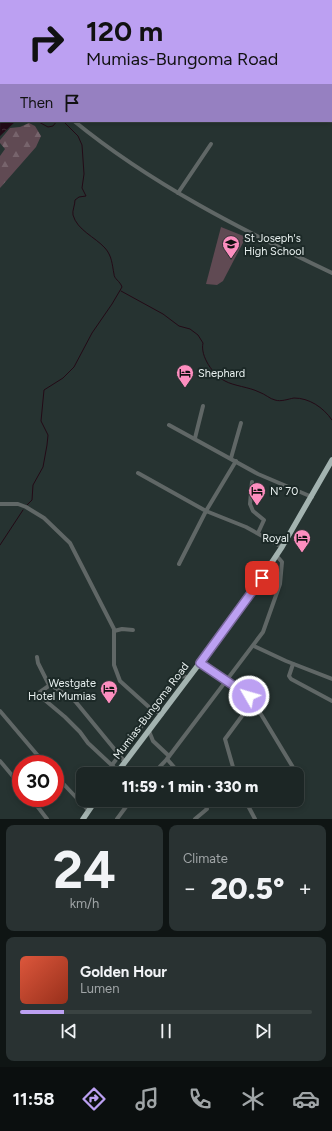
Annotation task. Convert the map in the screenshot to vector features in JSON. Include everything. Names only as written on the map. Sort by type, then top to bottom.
[{"type":"highway","name":"Mumias-Bungoma Road","points":[[121,767],[242,607],[282,547],[332,460]]},
{"type":"highway","points":[[83,819],[90,807]]},
{"type":"street","points":[[75,122],[107,147],[178,193],[274,244],[332,272]]},
{"type":"street","points":[[178,193],[211,144]]},
{"type":"street","points":[[195,438],[203,406]]},
{"type":"street","points":[[231,458],[241,423]]},
{"type":"street","points":[[169,425],[275,483],[312,496]]},
{"type":"street","points":[[179,564],[206,511],[236,461]]},
{"type":"street","points":[[138,473],[206,511],[258,533],[282,547]]},
{"type":"street","points":[[252,482],[249,502],[253,511],[264,520],[258,533]]},
{"type":"street","points":[[0,504],[23,506],[44,518],[65,537],[101,602],[114,631],[114,665],[120,681],[153,712],[160,716]]},
{"type":"street","points":[[159,767],[254,646],[268,621],[280,584],[282,562],[276,555]]},
{"type":"street","points":[[114,631],[122,629],[133,630]]},
{"type":"street","points":[[254,646],[293,664],[332,679]]},
{"type":"street","points":[[37,657],[38,663],[50,685],[75,701],[125,762]]},
{"type":"street","points":[[200,663],[253,701],[293,767]]},
{"type":"street","points":[[293,664],[289,676],[291,680],[332,701]]},
{"type":"street","points":[[50,685],[40,692],[40,696],[68,720],[88,743],[112,766],[144,725],[166,693],[181,676],[189,678]]},
{"type":"street","points":[[166,693],[174,698]]},
{"type":"street","points":[[233,767],[225,739],[253,701]]},
{"type":"street","points":[[0,711],[37,755]]},
{"type":"street","points":[[144,725],[149,731],[153,741],[175,767]]},
{"type":"street","points":[[137,733],[143,739]]},
{"type":"street","points":[[129,744],[135,750]]},
{"type":"street","points":[[0,760],[12,775]]},
{"type":"street","points":[[64,785],[88,810]]},
{"type":"street","points":[[38,807],[47,819]]},
{"type":"street","points":[[117,819],[126,807]]},
{"type":"street","points":[[195,819],[207,810],[206,807]]},
{"type":"street","points":[[249,807],[255,819]]},
{"type":"green space","points":[[29,123],[35,126],[41,136],[36,147],[0,188],[0,156],[5,149],[0,143],[0,140],[10,128],[20,127]]},
{"type":"green space","points":[[221,227],[246,237],[223,281],[217,285],[206,284]]},
{"type":"water","points":[[0,122],[15,122],[0,136]]},
{"type":"waterway","points":[[39,122],[48,127],[53,126],[56,122]]},
{"type":"waterway","points":[[27,505],[32,500],[33,485],[43,467],[47,445],[48,435],[41,421],[44,390],[63,378],[74,367],[92,333],[122,287],[114,276],[111,260],[105,248],[78,225],[73,215],[75,200],[79,197],[86,196],[82,188],[84,174],[82,145],[78,136],[64,122]]},
{"type":"waterway","points":[[121,291],[163,314],[179,326],[190,329],[198,335],[203,343],[203,354],[208,365],[220,378],[233,384],[255,390],[277,401],[300,398],[320,407],[332,420]]},
{"type":"waterway","points":[[0,545],[23,510]]},
{"type":"place","name":"St Joseph's High School","points":[[231,259]]},
{"type":"place","name":"Shephard","points":[[185,388]]},
{"type":"place","name":"N° 70","points":[[257,506]]},
{"type":"place","name":"Royal","points":[[302,553]]},
{"type":"place","name":"Westgate Hotel Mumias","points":[[109,704]]},
{"type":"route","points":[[249,696],[200,663],[262,578]]}]
